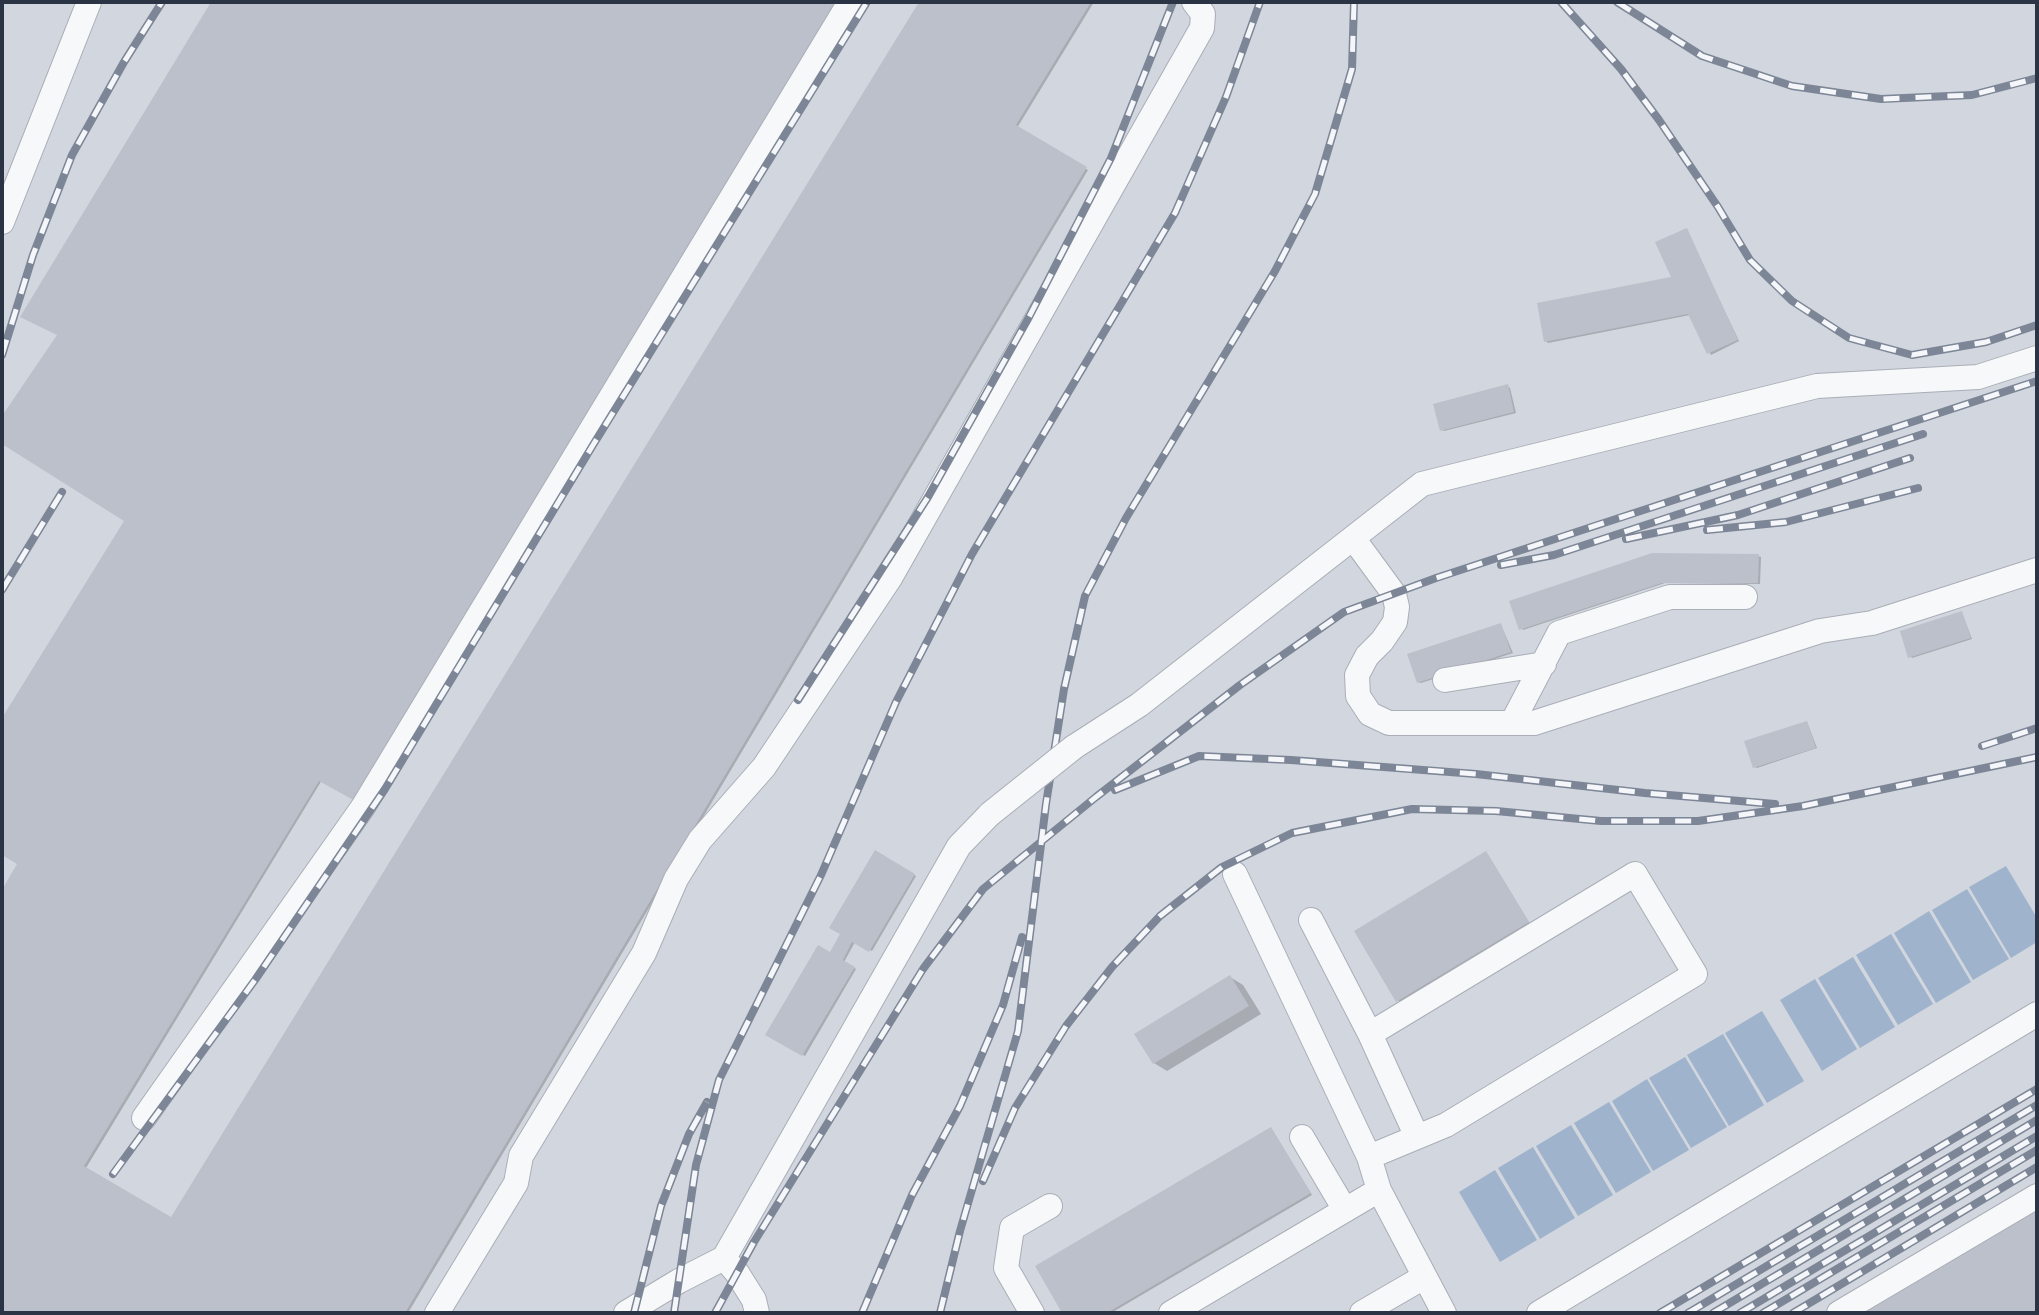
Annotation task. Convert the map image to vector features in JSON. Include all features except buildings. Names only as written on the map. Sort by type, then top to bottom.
[{"type":"lane","points":[[2,222],[89,2]]},
{"type":"lane","points":[[145,1118],[363,807],[850,2]]},
{"type":"lane","points":[[437,1313],[516,1183],[521,1156],[644,953],[676,879],[694,850],[764,767],[890,578],[1202,27],[1203,14],[1194,2]]},
{"type":"lane","points":[[626,1313],[724,1258],[959,846],[990,814],[1074,747],[1139,705],[1422,484],[1817,386],[1978,377],[2037,358]]},
{"type":"lane","points":[[1353,538],[1394,594],[1397,607],[1395,622],[1367,656],[1357,675],[1358,696],[1370,714],[1390,723],[1534,723],[1820,631],[1872,623],[2037,570]]},
{"type":"lane","points":[[1512,723],[1559,633],[1670,597],[1745,597]]},
{"type":"lane","points":[[1445,680],[1544,664]]},
{"type":"lane","points":[[1234,874],[1369,1157],[1379,1190],[1444,1313]]},
{"type":"lane","points":[[1369,1157],[1446,1125],[1695,974],[1635,874],[1370,1034]]},
{"type":"lane","points":[[1311,920],[1370,1034],[1417,1137]]},
{"type":"lane","points":[[1539,1313],[2037,1014]]},
{"type":"lane","points":[[1302,1137],[1345,1210]]},
{"type":"lane","points":[[1171,1313],[1379,1190]]},
{"type":"lane","points":[[1839,1313],[2037,1196]]},
{"type":"lane","points":[[1032,1313],[1006,1268],[1012,1228],[1050,1206]]},
{"type":"lane","points":[[724,1258],[754,1300],[757,1313]]},
{"type":"lane","points":[[1362,1313],[1424,1277]]},
{"type":"shaded area","points":[[2,2],[2037,2],[2037,1313],[2,1313]]},
{"type":"water","points":[[2006,866],[2037,918],[2037,942],[2011,958],[1969,887]]},
{"type":"water","points":[[1967,889],[2009,959],[1973,980],[1932,910]]},
{"type":"water","points":[[1929,911],[1971,982],[1936,1003],[1894,933]]},
{"type":"water","points":[[1891,934],[1933,1004],[1898,1025],[1856,955]]},
{"type":"water","points":[[1853,957],[1895,1027],[1860,1048],[1818,978]]},
{"type":"water","points":[[1815,979],[1857,1049],[1822,1071],[1780,1000]]},
{"type":"water","points":[[1762,1011],[1804,1081],[1767,1103],[1725,1033]]},
{"type":"water","points":[[1723,1034],[1764,1105],[1729,1126],[1687,1055]]},
{"type":"water","points":[[1685,1057],[1727,1127],[1691,1148],[1649,1078]]},
{"type":"water","points":[[1647,1079],[1689,1150],[1653,1171],[1612,1101]]},
{"type":"water","points":[[1609,1102],[1651,1172],[1616,1193],[1574,1123]]},
{"type":"water","points":[[1571,1125],[1613,1195],[1578,1216],[1536,1146]]},
{"type":"water","points":[[1533,1147],[1575,1218],[1540,1239],[1498,1168]]},
{"type":"water","points":[[1495,1170],[1537,1240],[1500,1262],[1459,1192]]},
{"type":"railway","points":[[2,355],[33,255],[72,155],[124,62],[162,2]]},
{"type":"railway","points":[[113,1174],[255,980],[385,789],[593,445],[867,2]]},
{"type":"railway","points":[[798,700],[928,497],[1029,317],[1111,158],[1173,2]]},
{"type":"railway","points":[[674,1313],[696,1165],[719,1080],[821,875],[896,702],[972,554],[1175,213],[1226,97],[1260,2]]},
{"type":"railway","points":[[940,1313],[960,1231],[1018,1031],[1046,804],[1064,689],[1085,596],[1126,518],[1275,271],[1315,194],[1352,69],[1354,2]]},
{"type":"railway","points":[[1561,2],[1621,69],[1659,120],[1750,260],[1792,301],[1849,338],[1912,355],[1986,342],[2037,325]]},
{"type":"railway","points":[[1617,2],[1702,56],[1792,86],[1881,99],[1972,95],[2037,78]]},
{"type":"railway","points":[[715,1313],[754,1242],[923,969],[983,889],[1240,685],[1344,612],[1436,578],[2037,381]]},
{"type":"railway","points":[[1501,565],[1554,555],[1923,434]]},
{"type":"railway","points":[[1626,539],[1738,515],[1910,458]]},
{"type":"railway","points":[[1707,530],[1786,522],[1918,488]]},
{"type":"railway","points":[[2,590],[62,492]]},
{"type":"railway","points":[[1982,746],[2037,728]]},
{"type":"railway","points":[[1115,790],[1199,756],[1476,774],[1775,804]]},
{"type":"railway","points":[[983,1181],[1015,1108],[1066,1026],[1112,967],[1160,916],[1222,867],[1292,833],[1412,809],[1496,811],[1601,821],[1698,821],[1803,806],[2037,757]]},
{"type":"railway","points":[[862,1313],[912,1195],[960,1106],[1003,1005],[1022,937]]},
{"type":"railway","points":[[1660,1313],[2037,1089]]},
{"type":"railway","points":[[634,1313],[661,1206],[689,1134],[707,1102]]},
{"type":"railway","points":[[1688,1313],[2037,1105]]},
{"type":"railway","points":[[1713,1313],[2037,1120]]},
{"type":"railway","points":[[1740,1313],[2037,1136]]},
{"type":"railway","points":[[1763,1313],[2037,1150]]},
{"type":"railway","points":[[1793,1313],[2037,1167]]}]
